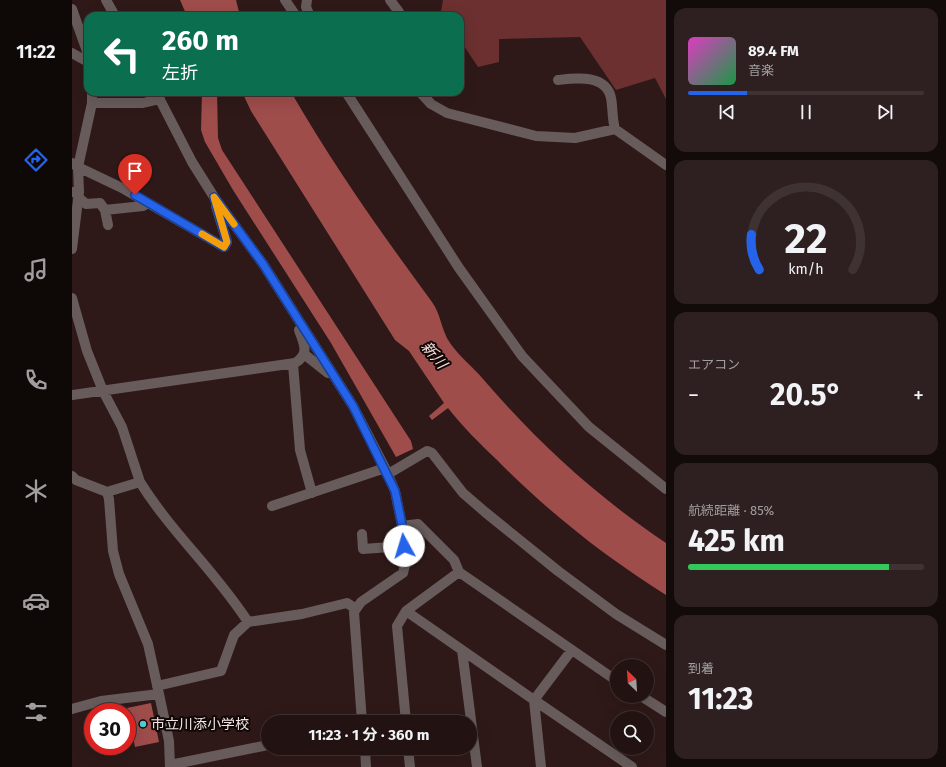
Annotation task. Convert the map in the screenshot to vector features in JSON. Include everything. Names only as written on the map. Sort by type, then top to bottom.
[{"type":"street","points":[[106,0],[113,12]]},
{"type":"street","points":[[285,0],[293,12]]},
{"type":"street","points":[[307,0],[306,7],[308,12]]},
{"type":"street","points":[[390,0],[399,12]]},
{"type":"street","points":[[72,9],[84,43]]},
{"type":"street","points":[[72,53],[84,60]]},
{"type":"street","points":[[558,80],[582,78],[594,80],[606,86],[611,97],[615,129],[666,165]]},
{"type":"street","points":[[72,249],[76,193],[75,165],[92,104],[92,96]]},
{"type":"street","points":[[92,104],[143,103],[156,96]]},
{"type":"street","points":[[159,96],[192,162],[214,197],[263,264],[353,406],[387,471],[395,491],[402,526],[406,561],[403,573],[361,602],[356,609],[354,625],[361,715]]},
{"type":"street","points":[[349,96],[459,268],[522,356],[589,427],[666,489]]},
{"type":"street","points":[[424,96],[431,104],[447,113],[536,136],[575,138],[615,129]]},
{"type":"street","points":[[75,165],[148,203],[224,247],[227,242],[214,197]]},
{"type":"street","points":[[76,193],[86,204],[100,202],[105,210],[108,225]]},
{"type":"street","points":[[105,210],[144,206],[148,203]]},
{"type":"street","points":[[72,298],[87,351],[103,391],[122,427],[140,482],[156,508],[208,566],[248,622]]},
{"type":"street","points":[[72,395],[293,364],[302,359],[305,346],[289,305]]},
{"type":"street","points":[[304,354],[334,377]]},
{"type":"street","points":[[293,364],[300,450],[312,493]]},
{"type":"street","points":[[272,506],[387,471],[427,451],[432,453],[463,493],[491,517],[558,571],[616,614],[666,645]]},
{"type":"street","points":[[72,476],[76,480],[107,492],[140,482]]},
{"type":"street","points":[[107,492],[115,559],[119,574],[148,644],[169,741],[170,766],[261,746]]},
{"type":"street","points":[[402,526],[418,524],[454,560],[459,572],[571,651],[610,676]]},
{"type":"street","points":[[362,534],[363,550],[404,546]]},
{"type":"street","points":[[405,715],[397,626],[406,611],[459,572]]},
{"type":"street","points":[[72,709],[101,701],[158,690],[221,671],[234,635],[248,622],[302,614],[347,603],[356,609]]},
{"type":"street","points":[[406,611],[631,767]]},
{"type":"street","points":[[462,650],[477,767]]},
{"type":"street","points":[[541,767],[534,700],[571,651]]},
{"type":"street","points":[[652,703],[666,712]]},
{"type":"street","points":[[365,755],[366,767]]},
{"type":"street","points":[[409,755],[410,767]]},
{"type":"shaded area","points":[[443,0],[666,0],[666,99],[655,78],[616,90],[580,37],[499,39],[499,62],[478,67],[464,46],[464,12],[441,11]]},
{"type":"water","points":[[180,0],[236,0],[239,12],[185,12]]},
{"type":"water","points":[[202,96],[217,96],[218,138],[222,150],[411,441],[413,449],[396,457],[331,343],[233,190],[205,142],[201,130]]},
{"type":"water","name":"新川","points":[[244,96],[293,96],[358,199],[432,302],[447,338],[454,348],[547,447],[616,507],[666,543],[666,595],[598,549],[535,497],[483,447],[448,408],[432,420],[429,416],[444,403],[409,351],[395,340],[251,111]]},
{"type":"water","points":[[151,703],[159,742],[136,747],[136,706]]},
{"type":"slow traffic","points":[[202,234],[224,247],[227,242],[214,197],[234,224]]},
{"type":"place","name":"市立川添小学校","points":[[143,724]]},
{"type":"route","points":[[135,195],[224,247],[227,242],[214,197],[263,264],[353,406],[385,468],[395,491],[404,535],[404,546]]}]
